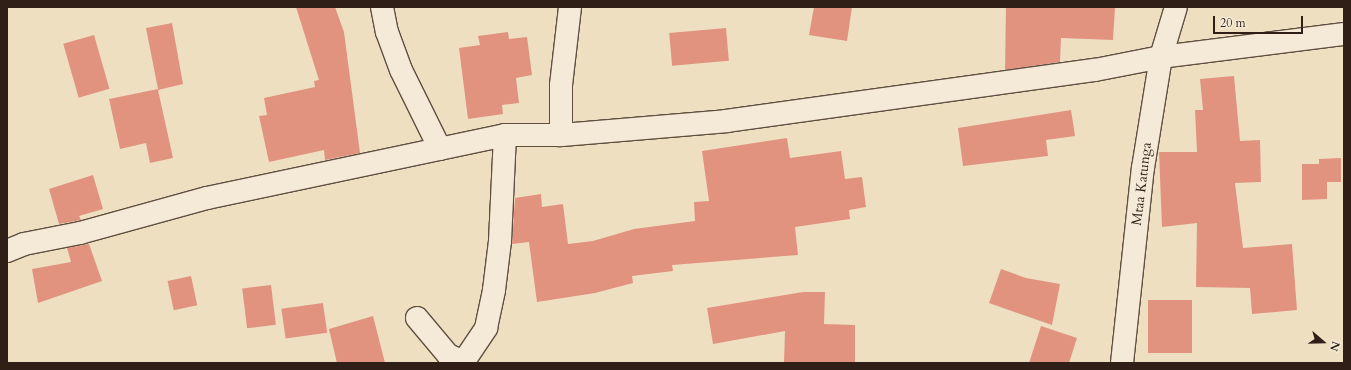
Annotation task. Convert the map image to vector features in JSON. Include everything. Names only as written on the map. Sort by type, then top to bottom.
[{"type":"street","points":[[382,7],[387,32],[401,70],[440,149]]},
{"type":"street","points":[[560,135],[561,85],[570,7]]},
{"type":"street","name":"Mtaa Katunga","points":[[1122,363],[1143,168],[1161,57],[1176,7]]},
{"type":"street","points":[[7,251],[24,244],[80,233],[207,198],[505,135],[560,135],[734,120],[1095,70],[1161,57],[1344,34]]},
{"type":"street","points":[[417,318],[448,355],[465,362],[486,328],[494,290],[500,241],[505,135]]},
{"type":"building","points":[[296,7],[335,7],[344,32],[360,153],[325,160],[324,150],[269,162],[259,116],[267,115],[264,98],[315,87],[314,81],[319,80]]},
{"type":"building","points":[[814,7],[852,7],[847,41],[809,35]]},
{"type":"building","points":[[1006,7],[1115,7],[1113,40],[1061,38],[1060,62],[1005,70]]},
{"type":"building","points":[[172,23],[183,84],[158,90],[173,158],[150,163],[146,143],[120,149],[109,99],[158,89],[146,28]]},
{"type":"building","points":[[726,28],[729,61],[672,66],[669,33]]},
{"type":"building","points":[[508,32],[509,39],[527,37],[532,75],[516,78],[519,103],[502,105],[503,114],[468,119],[459,48],[480,45],[478,36]]},
{"type":"building","points":[[94,35],[109,89],[79,98],[63,44]]},
{"type":"building","points":[[1234,76],[1240,141],[1260,140],[1261,182],[1235,183],[1243,248],[1292,244],[1297,310],[1252,314],[1250,288],[1196,287],[1197,223],[1162,227],[1159,152],[1197,152],[1195,110],[1203,110],[1200,79]]},
{"type":"building","points":[[1071,110],[1075,136],[1046,140],[1048,156],[963,166],[958,128]]},
{"type":"building","points":[[787,138],[790,158],[841,151],[845,179],[862,177],[866,207],[849,210],[850,219],[795,227],[798,255],[672,265],[673,271],[632,276],[633,283],[595,293],[537,302],[529,242],[512,244],[515,198],[541,194],[542,207],[563,204],[568,244],[593,241],[634,229],[695,221],[694,202],[709,201],[702,151]]},
{"type":"building","points":[[1341,158],[1341,182],[1327,182],[1327,199],[1302,200],[1302,164],[1319,164],[1319,159]]},
{"type":"building","points":[[93,175],[103,209],[79,216],[81,220],[59,224],[49,189]]},
{"type":"building","points":[[89,244],[102,281],[38,303],[32,269],[71,262],[67,248]]},
{"type":"building","points":[[1001,269],[1026,278],[1060,284],[1052,325],[989,303]]},
{"type":"building","points":[[191,276],[197,305],[174,310],[168,281]]},
{"type":"building","points":[[271,285],[276,325],[247,328],[242,289]]},
{"type":"building","points":[[803,292],[825,292],[824,324],[855,325],[855,362],[784,363],[785,331],[713,344],[707,308]]},
{"type":"building","points":[[1148,300],[1192,300],[1192,353],[1148,353]]},
{"type":"building","points":[[323,303],[327,333],[286,339],[281,309]]},
{"type":"building","points":[[373,316],[385,363],[337,363],[329,329]]},
{"type":"building","points":[[1041,326],[1077,338],[1069,363],[1029,363]]}]
